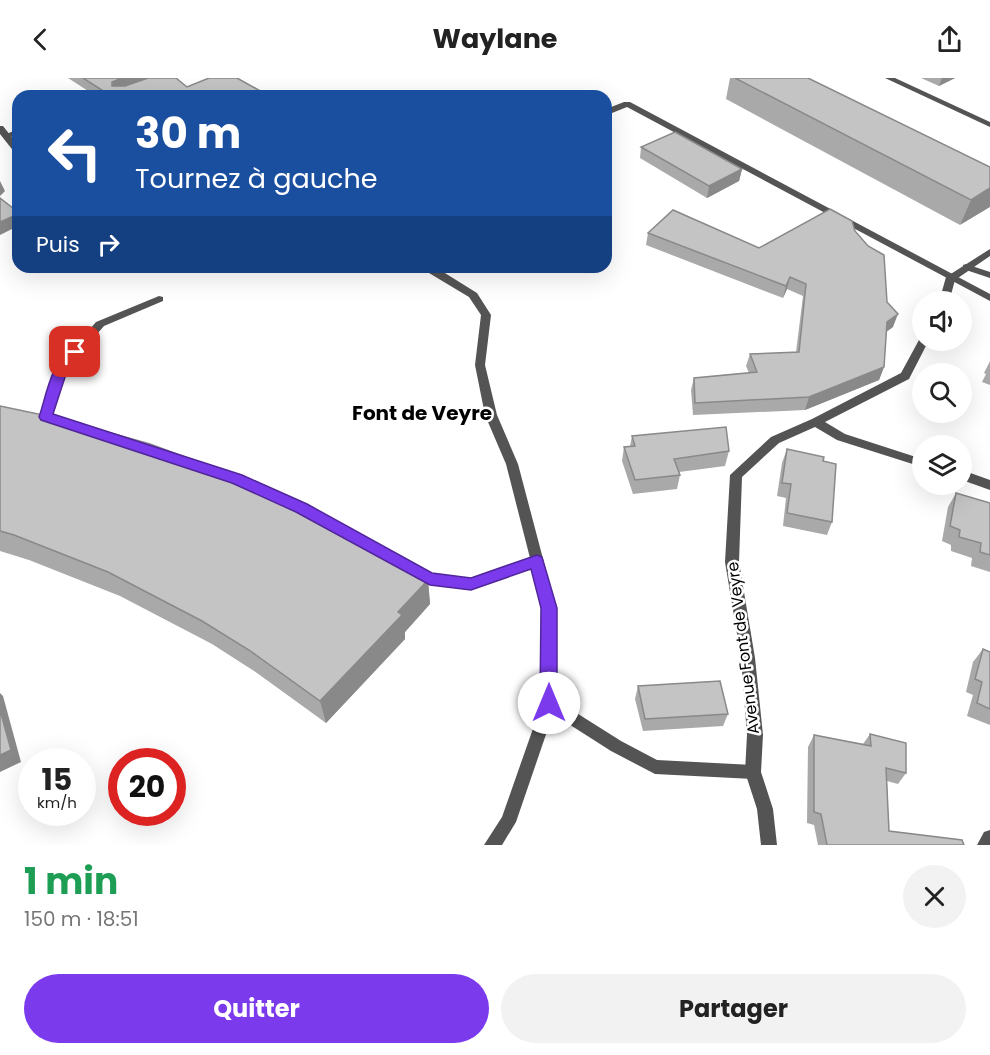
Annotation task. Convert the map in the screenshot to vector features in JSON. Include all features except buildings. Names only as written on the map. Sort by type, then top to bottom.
[{"type":"street","points":[[889,78],[990,125]]},
{"type":"street","points":[[612,110],[627,104],[950,279],[975,288],[990,298]]},
{"type":"street","points":[[0,128],[12,144]]},
{"type":"street","points":[[6,136],[12,134]]},
{"type":"street","points":[[947,291],[950,279],[990,252]]},
{"type":"street","points":[[966,267],[990,275]]},
{"type":"street","points":[[439,273],[473,295],[486,315],[480,365],[491,415],[512,464],[549,608],[549,703],[508,822],[492,845]]},
{"type":"street","points":[[74,427],[46,417],[62,367],[100,324],[159,300]]},
{"type":"street","name":"Avenue Font de Veyre","points":[[769,845],[765,809],[753,772],[754,735],[748,658],[732,562],[736,475],[775,440],[816,422],[905,376],[918,351]]},
{"type":"street","points":[[816,422],[841,437],[912,460]]},
{"type":"street","points":[[205,467],[291,503]]},
{"type":"street","points":[[972,479],[990,484]]},
{"type":"street","points":[[372,547],[430,579],[471,584],[537,561]]},
{"type":"street","points":[[549,703],[616,746],[655,767],[753,772]]},
{"type":"street","points":[[985,845],[990,838]]},
{"type":"district","name":"Font de Veyre","points":[[422,413]]},
{"type":"route","points":[[75,352],[62,367],[46,417],[103,438],[194,463],[237,479],[302,508],[430,579],[471,584],[537,561],[549,608],[549,703]]}]
